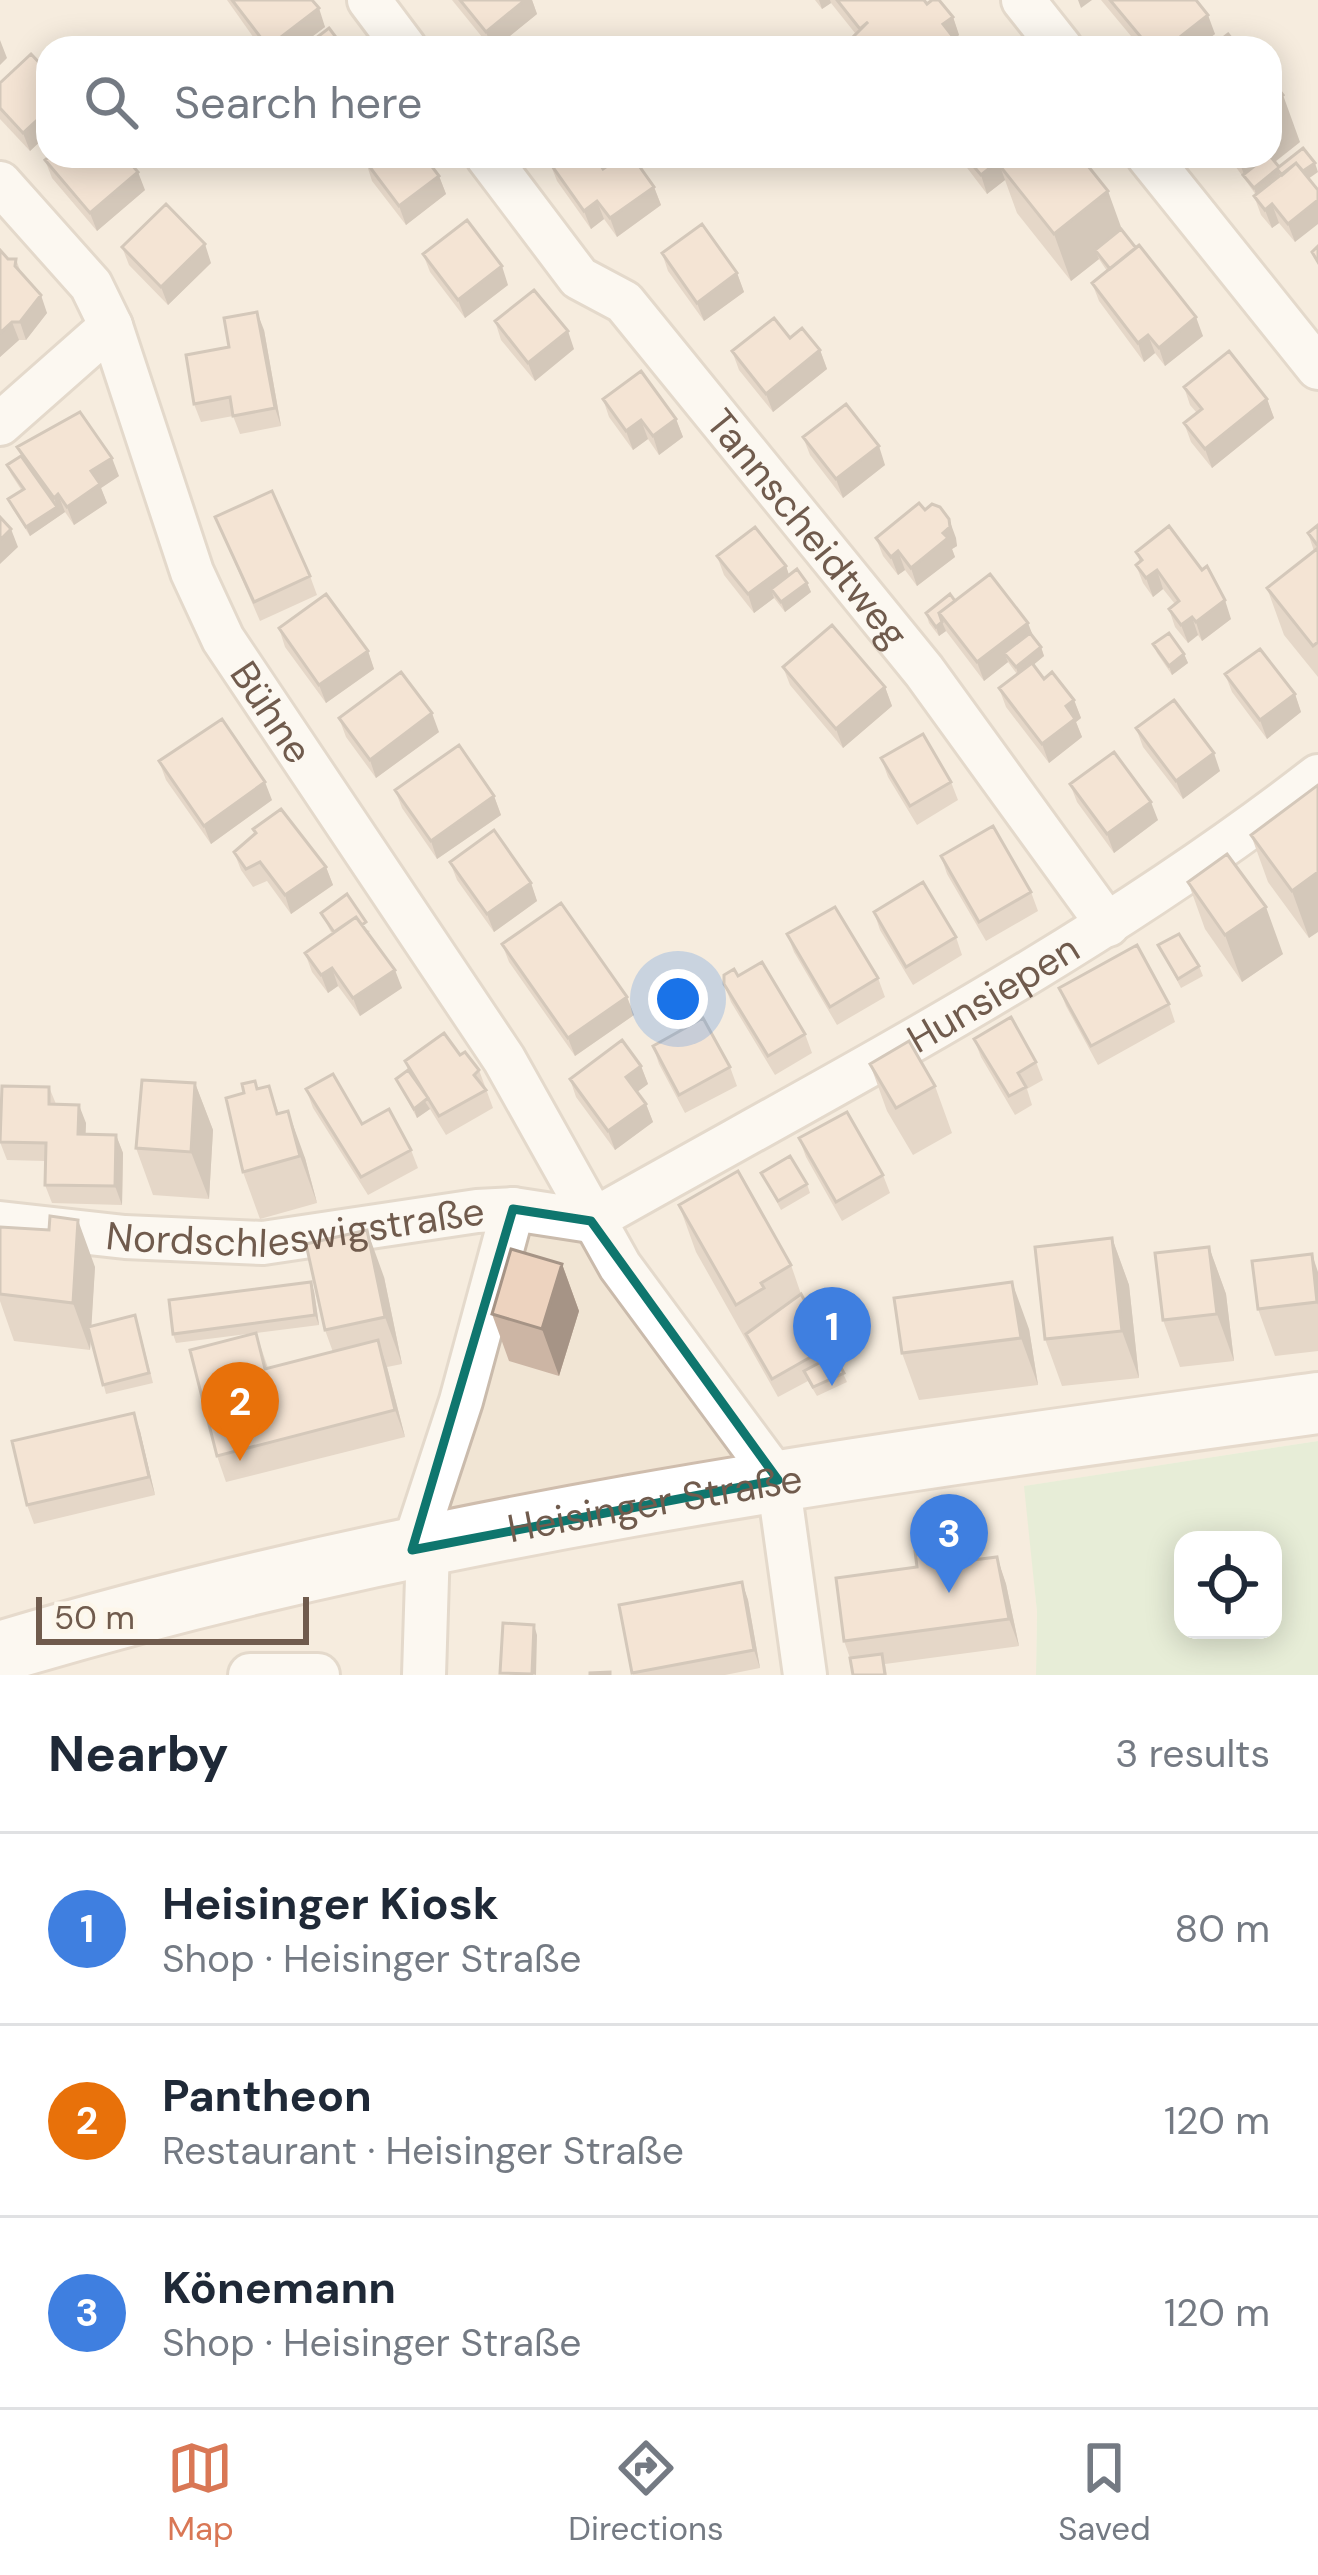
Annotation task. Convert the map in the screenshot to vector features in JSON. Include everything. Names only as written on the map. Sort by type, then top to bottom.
[{"type":"main road","name":"Heisinger Straße","points":[[0,1652],[194,1598],[420,1548],[778,1480],[1318,1402]]},
{"type":"street","points":[[369,0],[396,36]]},
{"type":"street","points":[[1023,0],[1052,36]]},
{"type":"street","name":"Tannscheidtweg","points":[[496,168],[579,278],[624,302],[924,671],[1108,925]]},
{"type":"street","points":[[1158,168],[1318,368]]},
{"type":"street","name":"Bühne","points":[[0,183],[92,285],[111,326],[192,572],[223,639],[504,1059],[591,1221],[778,1480]]},
{"type":"street","points":[[0,424],[111,326]]},
{"type":"street","name":"Hunsiepen","points":[[591,1221],[1108,925],[1318,776]]},
{"type":"street","points":[[424,1675],[420,1548],[512,1209]]},
{"type":"street","name":"Nordschleswigstraße","points":[[0,1222],[125,1237],[263,1244],[447,1214],[512,1209],[591,1221]]},
{"type":"street","points":[[778,1480],[805,1675]]},
{"type":"street","points":[[250,1675],[318,1675]]},
{"type":"highlighted area","points":[[513,1209],[591,1221],[778,1480],[412,1550]]},
{"type":"shaded area","points":[[0,0],[1318,0],[1318,1441],[1025,1486],[1037,1612],[1036,1675],[0,1675]]},
{"type":"green space","points":[[1318,1441],[1318,1675],[1036,1675],[1037,1612],[1024,1486]]},
{"type":"building","points":[[232,0],[312,0],[319,8],[282,36],[260,36]]},
{"type":"building","points":[[460,0],[525,0],[486,32]]},
{"type":"building","points":[[837,0],[924,0],[927,4],[939,0],[953,17],[943,24],[952,36],[854,36],[868,22],[860,29]]},
{"type":"building","points":[[1110,0],[1196,0],[1208,15],[1181,36],[1140,36]]},
{"type":"building","points":[[31,54],[36,59],[36,121],[23,133],[0,108],[0,83]]},
{"type":"building","points":[[1303,148],[1315,163],[1303,171],[1296,163],[1282,175],[1277,169],[1254,188],[1243,175],[1252,168],[1282,165]]},
{"type":"building","points":[[1296,163],[1318,190],[1318,200],[1288,224],[1272,204],[1265,210],[1254,196]]},
{"type":"building","points":[[52,168],[134,168],[138,172],[90,213]]},
{"type":"building","points":[[370,168],[433,168],[439,176],[399,206]]},
{"type":"building","points":[[554,168],[641,168],[654,187],[610,218],[597,201],[584,211]]},
{"type":"building","points":[[1002,168],[1090,168],[1108,191],[1054,234]]},
{"type":"building","points":[[166,204],[205,244],[161,287],[122,247]]},
{"type":"building","points":[[467,220],[502,266],[458,300],[423,254]]},
{"type":"building","points":[[702,224],[737,273],[697,303],[662,253]]},
{"type":"building","points":[[1121,229],[1136,248],[1110,269],[1095,250]]},
{"type":"building","points":[[1139,245],[1196,317],[1159,348],[1148,335],[1138,343],[1092,283]]},
{"type":"building","points":[[0,250],[8,259],[16,259],[15,266],[41,295],[20,322],[12,322],[0,333]]},
{"type":"building","points":[[534,290],[568,331],[528,363],[495,321]]},
{"type":"building","points":[[257,312],[275,408],[233,416],[230,397],[194,404],[186,355],[229,347],[224,318]]},
{"type":"building","points":[[774,318],[790,338],[802,328],[820,350],[766,394],[732,351]]},
{"type":"building","points":[[1229,351],[1267,399],[1205,449],[1184,423],[1202,409],[1184,387]]},
{"type":"building","points":[[641,371],[676,419],[653,436],[641,420],[626,431],[603,399]]},
{"type":"building","points":[[846,404],[879,446],[836,479],[803,437]]},
{"type":"building","points":[[80,412],[112,458],[91,471],[100,484],[67,507],[58,494],[54,498],[17,447]]},
{"type":"building","points":[[21,456],[57,507],[26,527],[8,499],[24,489],[7,465]]},
{"type":"building","points":[[272,491],[310,576],[254,602],[215,517]]},
{"type":"building","points":[[919,503],[925,510],[932,504],[940,507],[950,527],[943,533],[948,538],[911,568],[898,551],[891,557],[876,538]]},
{"type":"building","points":[[0,517],[11,529],[0,540]]},
{"type":"building","points":[[1318,525],[1318,546],[1308,533]]},
{"type":"building","points":[[1169,526],[1202,570],[1207,566],[1225,600],[1196,622],[1192,617],[1181,625],[1169,609],[1179,601],[1157,570],[1146,578],[1136,565],[1142,560],[1136,552]]},
{"type":"building","points":[[755,527],[786,566],[748,594],[717,556]]},
{"type":"building","points":[[1318,548],[1318,642],[1313,646],[1267,588]]},
{"type":"building","points":[[797,569],[807,583],[781,602],[771,589]]},
{"type":"building","points":[[990,574],[1028,623],[977,662],[939,613]]},
{"type":"building","points":[[326,594],[368,651],[319,685],[279,628]]},
{"type":"building","points":[[950,594],[955,601],[939,613],[942,622],[936,627],[926,613]]},
{"type":"building","points":[[832,625],[885,687],[836,729],[783,667]]},
{"type":"building","points":[[1030,633],[1041,647],[1016,667],[1004,653]]},
{"type":"building","points":[[1169,633],[1184,654],[1169,666],[1153,644]]},
{"type":"building","points":[[1260,649],[1295,694],[1260,720],[1225,674]]},
{"type":"building","points":[[1032,663],[1044,679],[1052,672],[1074,700],[1066,706],[1075,719],[1042,744],[999,688]]},
{"type":"building","points":[[401,672],[432,713],[370,760],[339,718]]},
{"type":"building","points":[[1174,700],[1214,753],[1176,781],[1136,728]]},
{"type":"building","points":[[222,719],[265,782],[204,826],[159,761]]},
{"type":"building","points":[[923,734],[951,782],[910,806],[881,758]]},
{"type":"building","points":[[459,745],[494,796],[431,841],[395,790]]},
{"type":"building","points":[[1114,752],[1151,802],[1107,834],[1070,784]]},
{"type":"building","points":[[1318,785],[1318,872],[1292,891],[1251,835]]},
{"type":"building","points":[[281,809],[326,867],[285,895],[260,862],[246,869],[234,852],[256,833],[253,829]]},
{"type":"building","points":[[993,826],[1031,892],[979,922],[941,856]]},
{"type":"building","points":[[494,830],[531,883],[487,914],[450,862]]},
{"type":"building","points":[[1227,854],[1266,907],[1225,935],[1188,882]]},
{"type":"building","points":[[923,882],[956,937],[906,967],[874,912]]},
{"type":"building","points":[[347,894],[366,922],[362,925],[356,917],[334,932],[321,913]]},
{"type":"building","points":[[561,903],[627,997],[568,1038],[502,944]]},
{"type":"building","points":[[835,907],[878,978],[830,1007],[787,934]]},
{"type":"building","points":[[356,917],[395,970],[353,998],[332,968],[321,975],[305,953]]},
{"type":"building","points":[[1179,934],[1199,966],[1178,979],[1158,945]]},
{"type":"building","points":[[1137,945],[1169,1004],[1091,1046],[1059,988]]},
{"type":"building","points":[[762,962],[805,1034],[768,1056],[724,984],[724,975],[734,969],[738,976]]},
{"type":"building","points":[[1011,1017],[1036,1062],[1018,1073],[1026,1087],[1009,1096],[974,1039]]},
{"type":"building","points":[[703,1018],[730,1067],[679,1095],[653,1046]]},
{"type":"building","points":[[444,1033],[479,1070],[474,1075],[486,1090],[439,1116],[405,1061]]},
{"type":"building","points":[[622,1040],[641,1066],[626,1077],[646,1104],[608,1131],[570,1079]]},
{"type":"building","points":[[909,1041],[935,1086],[896,1108],[870,1064]]},
{"type":"building","points":[[408,1070],[428,1098],[414,1109],[396,1079]]},
{"type":"building","points":[[333,1074],[362,1124],[389,1109],[411,1150],[361,1177],[306,1089]]},
{"type":"building","points":[[142,1080],[195,1083],[191,1152],[136,1148]]},
{"type":"building","points":[[255,1081],[257,1089],[269,1086],[277,1114],[288,1111],[300,1156],[243,1172],[226,1098],[244,1093],[242,1084]]},
{"type":"building","points":[[2,1086],[49,1087],[49,1104],[79,1105],[78,1134],[116,1135],[115,1186],[45,1185],[46,1143],[0,1142]]},
{"type":"building","points":[[847,1112],[883,1175],[836,1202],[799,1138]]},
{"type":"building","points":[[790,1156],[807,1184],[778,1201],[761,1173]]},
{"type":"building","points":[[738,1171],[791,1265],[736,1305],[679,1205]]},
{"type":"building","points":[[50,1216],[78,1220],[73,1303],[0,1294],[0,1227],[49,1230]]},
{"type":"building","points":[[367,1230],[385,1317],[325,1330],[306,1244]]},
{"type":"building","points":[[1112,1238],[1122,1331],[1045,1339],[1035,1247]]},
{"type":"building","points":[[1209,1247],[1217,1314],[1163,1320],[1155,1253]]},
{"type":"building","points":[[511,1249],[562,1264],[542,1329],[492,1314]]},
{"type":"building","points":[[1312,1254],[1317,1302],[1258,1309],[1252,1261]]},
{"type":"building","points":[[311,1282],[315,1315],[173,1334],[169,1300]]},
{"type":"building","points":[[1012,1282],[1021,1338],[902,1353],[894,1298]]},
{"type":"building","points":[[801,1294],[830,1346],[772,1379],[746,1334]]},
{"type":"building","points":[[135,1315],[149,1373],[103,1385],[88,1327]]},
{"type":"building","points":[[256,1333],[265,1369],[378,1340],[395,1410],[217,1456],[190,1350]]},
{"type":"building","points":[[834,1355],[844,1373],[813,1387],[804,1371]]},
{"type":"building","points":[[134,1413],[149,1477],[27,1505],[12,1441]]},
{"type":"building","points":[[947,1547],[949,1563],[997,1557],[1009,1619],[844,1641],[836,1578],[917,1567],[915,1551]]},
{"type":"building","points":[[742,1582],[754,1650],[632,1673],[619,1605]]},
{"type":"building","points":[[503,1623],[534,1625],[532,1674],[500,1673]]},
{"type":"building","points":[[882,1654],[885,1675],[853,1675],[850,1658]]},
{"type":"place","name":"Heisinger Kiosk","points":[[832,1386]]},
{"type":"place","name":"Pantheon","points":[[240,1461]]},
{"type":"place","name":"Könemann","points":[[949,1593]]}]
